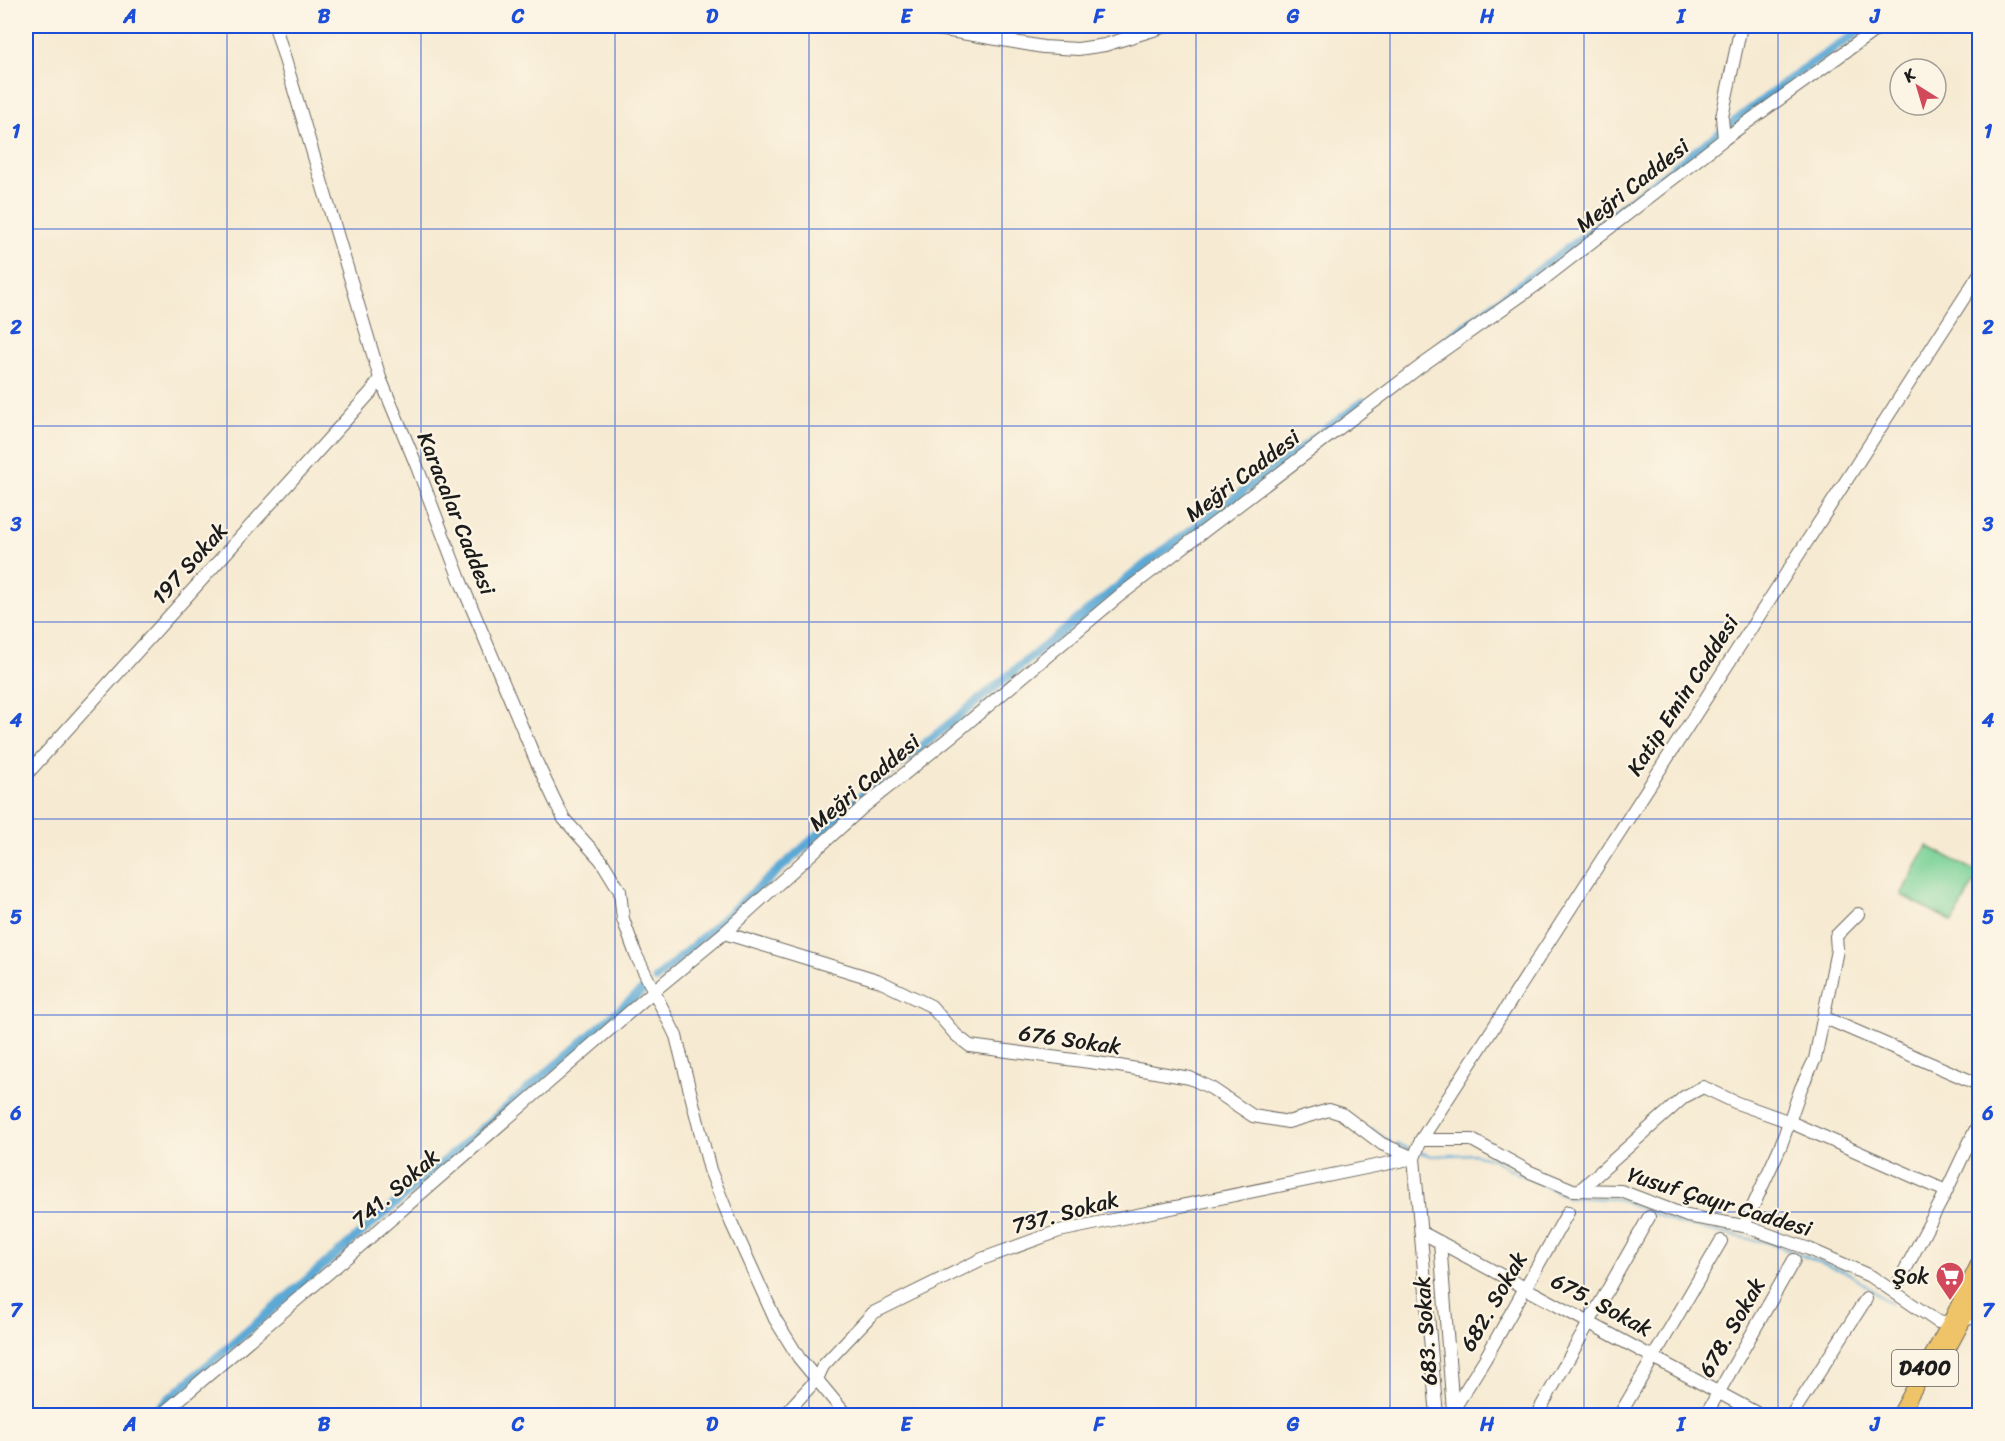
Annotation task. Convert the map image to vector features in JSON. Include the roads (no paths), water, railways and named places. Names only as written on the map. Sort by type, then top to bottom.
[{"type":"main road","name":"D400","points":[[1909,1416],[1977,1282],[1980,1261]]},
{"type":"main road","name":"D400","points":[[1899,1416],[1957,1321]]},
{"type":"street","name":"Karacalar Caddesi","points":[[275,26],[380,378],[448,549],[537,763],[564,819],[601,860],[620,891],[623,919],[636,955],[676,1036],[710,1170],[775,1319],[799,1358],[847,1416]]},
{"type":"street","points":[[921,26],[1043,47],[1078,49],[1105,45],[1166,26]]},
{"type":"street","points":[[1724,139],[1722,117],[1741,26]]},
{"type":"street","name":"Meğri Caddesi","points":[[655,990],[724,933],[862,808],[1119,596],[1421,366],[1536,285],[1724,139],[1881,26]]},
{"type":"street","name":"Katip Emin Caddesi","points":[[1417,1150],[1980,273]]},
{"type":"street","name":"197 Sokak","points":[[26,775],[371,392],[380,378]]},
{"type":"street","points":[[1744,1226],[1815,1059],[1837,950],[1836,936],[1858,914]]},
{"type":"street","name":"676 Sokak","points":[[724,933],[877,980],[931,1006],[956,1035],[970,1046],[1190,1078],[1211,1088],[1253,1116],[1288,1122],[1329,1110],[1342,1114],[1382,1144],[1417,1150]]},
{"type":"street","name":"741. Sokak","points":[[160,1416],[655,990]]},
{"type":"street","points":[[1823,1017],[1980,1085]]},
{"type":"street","points":[[1580,1190],[1677,1104],[1696,1089],[1703,1087],[1790,1122],[1946,1191]]},
{"type":"street","points":[[1894,1290],[1980,1120]]},
{"type":"street","name":"Yusuf Çayır Caddesi","points":[[1417,1150],[1472,1140],[1530,1172],[1573,1190],[1621,1191],[1687,1215],[1744,1226],[1872,1277],[1938,1322],[1957,1321]]},
{"type":"street","points":[[1417,1150],[1420,1232],[1437,1416]]},
{"type":"street","name":"737. Sokak","points":[[783,1416],[817,1379],[823,1366],[873,1313],[982,1259],[1059,1231],[1417,1150]]},
{"type":"street","name":"682. Sokak","points":[[1453,1413],[1568,1212]]},
{"type":"street","points":[[1536,1416],[1649,1217]]},
{"type":"street","name":"675. Sokak","points":[[1420,1232],[1762,1416]]},
{"type":"street","points":[[1619,1416],[1721,1241]]},
{"type":"street","name":"683. Sokak","points":[[1440,1242],[1453,1413]]},
{"type":"street","name":"678. Sokak","points":[[1705,1416],[1794,1260]]},
{"type":"street","points":[[1791,1416],[1866,1299]]},
{"type":"street","points":[[1957,1321],[1980,1314]]},
{"type":"waterway","points":[[957,26],[1011,35]]},
{"type":"waterway","points":[[1442,344],[1801,71],[1867,26]]},
{"type":"waterway","points":[[656,979],[868,790],[1147,563],[1363,402]]},
{"type":"waterway","points":[[149,1416],[645,988]]},
{"type":"waterway","points":[[1372,1129],[1389,1141]]},
{"type":"waterway","points":[[1397,1144],[1411,1150]]},
{"type":"waterway","points":[[1420,1152],[1431,1156],[1474,1154],[1493,1159],[1568,1197],[1618,1199],[1679,1224],[1769,1243],[1850,1274],[1891,1304]]},
{"type":"place","name":"Şok","points":[[1950,1302]]}]
